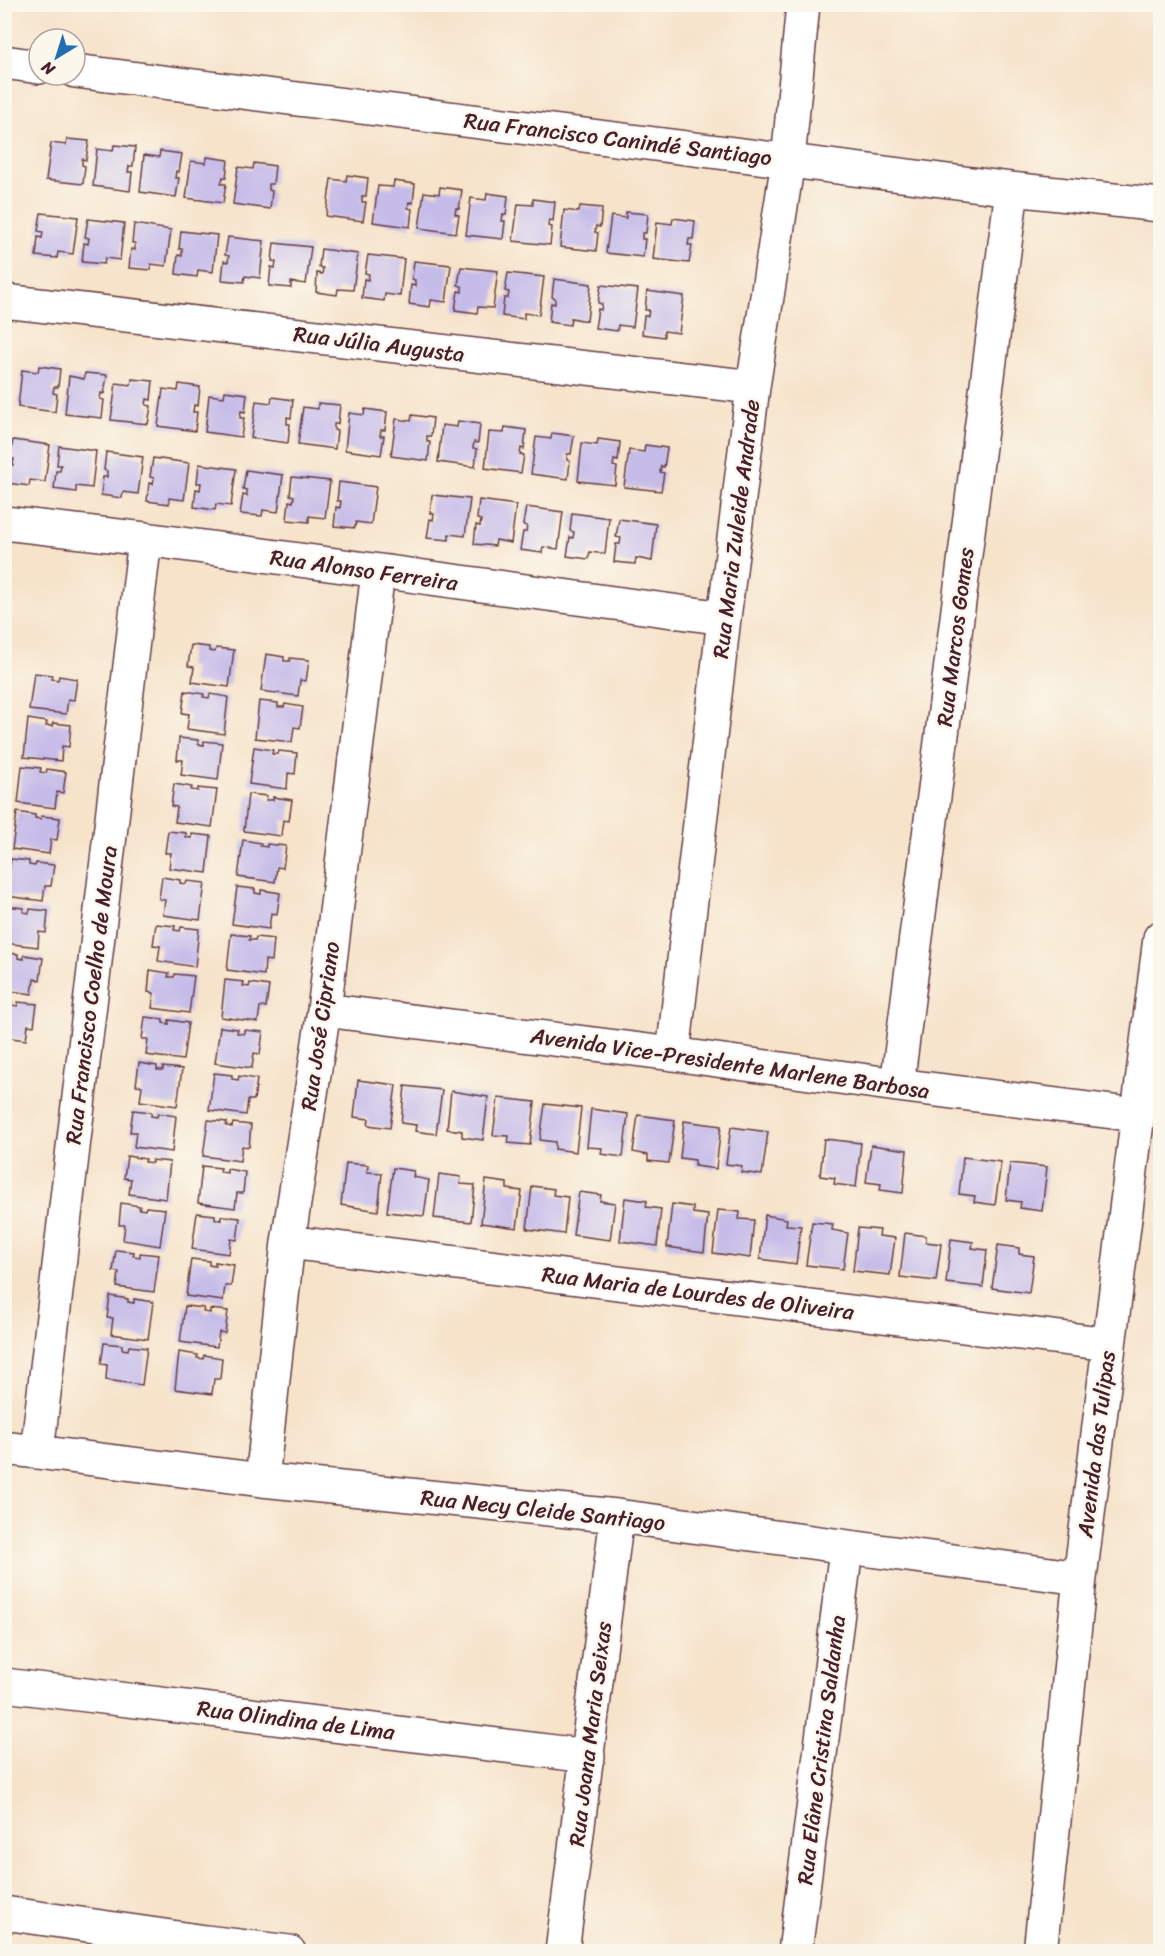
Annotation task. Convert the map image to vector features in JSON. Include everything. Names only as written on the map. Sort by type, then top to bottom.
[{"type":"street","name":"Rua Maria Zuleide Andrade","points":[[673,1054],[753,387],[788,160],[803,4]]},
{"type":"street","points":[[4,62],[27,65]]},
{"type":"street","name":"Rua Francisco Canindé Santiago","points":[[87,72],[1012,189],[1161,205]]},
{"type":"street","name":"Rua Marcos Gomes","points":[[897,1085],[1012,189]]},
{"type":"street","name":"Rua Júlia Augusta","points":[[4,301],[753,387]]},
{"type":"street","name":"Rua Alonso Ferreira","points":[[4,523],[145,539],[724,618]]},
{"type":"street","name":"Rua Francisco Coelho de Moura","points":[[37,1452],[145,539]]},
{"type":"street","name":"Rua José Cipriano","points":[[262,1480],[288,1242],[324,1010],[378,572]]},
{"type":"street","name":"Avenida das Tulipas","points":[[1040,1952],[1080,1578],[1161,938]]},
{"type":"street","name":"Avenida Vice-Presidente Marlene Barbosa","points":[[324,1010],[1137,1115]]},
{"type":"street","name":"Rua Maria de Lourdes de Oliveira","points":[[288,1242],[1108,1344]]},
{"type":"street","name":"Rua Necy Cleide Santiago","points":[[4,1448],[262,1480],[617,1516],[846,1549],[1080,1578]]},
{"type":"street","name":"Rua Joana Maria Seixas","points":[[561,1952],[588,1756],[617,1516]]},
{"type":"street","name":"Rua Elâne Cristina Saldanha","points":[[795,1952],[846,1549]]},
{"type":"street","name":"Rua Olindina de Lima","points":[[4,1685],[588,1756]]},
{"type":"street","points":[[4,1913],[205,1947],[289,1952]]},
{"type":"building","points":[[67,139],[89,141],[86,160],[82,159],[82,165],[85,166],[83,184],[46,180],[51,143],[66,145]]},
{"type":"building","points":[[114,145],[135,147],[133,166],[129,166],[128,172],[132,172],[130,191],[93,186],[97,149],[113,151]]},
{"type":"building","points":[[160,151],[182,154],[179,172],[176,171],[175,178],[179,178],[176,197],[140,192],[144,155],[159,157]]},
{"type":"building","points":[[207,157],[228,160],[226,178],[223,177],[221,184],[226,184],[223,203],[186,198],[191,161],[206,163]]},
{"type":"building","points":[[254,163],[275,166],[273,184],[269,184],[269,190],[272,191],[270,209],[233,204],[238,167],[253,169]]},
{"type":"building","points":[[347,175],[368,178],[366,196],[362,196],[362,202],[366,202],[363,221],[326,216],[331,179],[346,181]]},
{"type":"building","points":[[394,181],[415,184],[413,203],[409,202],[408,208],[412,209],[410,227],[373,222],[378,186],[393,187]]},
{"type":"building","points":[[440,187],[462,190],[459,209],[456,208],[455,214],[459,215],[456,233],[419,228],[424,192],[439,194]]},
{"type":"building","points":[[487,193],[508,196],[506,215],[503,214],[502,221],[505,221],[503,239],[466,235],[471,198],[486,200]]},
{"type":"building","points":[[533,199],[555,202],[553,221],[549,220],[548,226],[552,227],[550,245],[513,241],[518,204],[533,205]]},
{"type":"building","points":[[580,206],[602,208],[600,227],[596,226],[595,232],[598,233],[596,251],[560,247],[564,210],[579,212]]},
{"type":"building","points":[[626,212],[648,214],[646,233],[642,233],[642,239],[645,239],[643,257],[606,253],[611,216],[626,218]]},
{"type":"building","points":[[41,213],[78,217],[73,254],[58,252],[57,258],[36,256],[38,237],[42,238],[43,232],[38,231]]},
{"type":"building","points":[[673,218],[695,221],[693,239],[689,239],[688,245],[692,245],[689,263],[653,259],[657,222],[672,224]]},
{"type":"building","points":[[88,219],[124,223],[120,260],[105,258],[104,264],[82,262],[84,243],[88,244],[89,238],[85,237]]},
{"type":"building","points":[[134,224],[171,230],[166,266],[151,264],[151,270],[129,268],[131,249],[135,250],[135,243],[132,243]]},
{"type":"building","points":[[181,231],[217,235],[213,272],[198,270],[197,277],[176,274],[178,255],[182,256],[182,249],[179,249]]},
{"type":"building","points":[[228,237],[264,241],[260,278],[245,276],[244,282],[222,280],[224,261],[228,262],[229,256],[225,255]]},
{"type":"building","points":[[274,243],[311,247],[306,284],[291,282],[291,288],[269,286],[271,267],[275,268],[276,262],[272,261]]},
{"type":"building","points":[[321,249],[358,254],[353,290],[338,289],[337,295],[316,292],[317,273],[322,274],[323,268],[319,267]]},
{"type":"building","points":[[368,255],[404,259],[400,296],[385,294],[384,301],[362,298],[364,279],[368,280],[369,274],[365,273]]},
{"type":"building","points":[[414,261],[451,265],[446,302],[431,300],[430,307],[409,304],[411,285],[415,286],[415,280],[412,279]]},
{"type":"building","points":[[461,267],[498,271],[493,308],[478,307],[477,313],[455,310],[458,291],[462,292],[462,286],[458,285]]},
{"type":"building","points":[[508,273],[544,277],[539,315],[524,313],[524,319],[502,316],[504,298],[508,298],[509,292],[505,291]]},
{"type":"building","points":[[554,279],[591,284],[587,321],[571,318],[570,325],[549,322],[551,303],[555,304],[555,298],[552,297]]},
{"type":"building","points":[[601,285],[638,289],[633,327],[618,325],[617,331],[595,328],[598,309],[601,310],[602,304],[598,303]]},
{"type":"building","points":[[647,291],[684,296],[679,333],[664,331],[664,337],[642,334],[644,316],[648,316],[649,310],[645,310]]},
{"type":"building","points":[[39,366],[60,369],[58,387],[54,387],[53,393],[57,394],[55,412],[18,407],[22,370],[38,372]]},
{"type":"building","points":[[85,373],[107,375],[104,394],[101,393],[100,399],[104,400],[102,418],[65,414],[69,376],[84,379]]},
{"type":"building","points":[[132,379],[153,381],[151,400],[147,399],[146,405],[151,406],[148,424],[111,420],[116,383],[131,385]]},
{"type":"building","points":[[179,384],[200,387],[198,406],[194,405],[193,412],[197,412],[195,431],[158,426],[163,389],[178,391]]},
{"type":"building","points":[[225,391],[247,394],[245,412],[241,411],[240,418],[244,418],[241,437],[205,432],[209,395],[224,397]]},
{"type":"building","points":[[272,397],[293,400],[291,418],[287,417],[287,424],[290,424],[288,443],[251,438],[256,401],[271,403]]},
{"type":"building","points":[[318,403],[340,405],[338,424],[334,424],[334,430],[337,431],[335,449],[298,444],[303,407],[318,409]]},
{"type":"building","points":[[365,409],[387,412],[385,430],[381,430],[380,436],[384,436],[381,455],[345,450],[349,413],[364,415]]},
{"type":"building","points":[[412,415],[433,418],[431,436],[427,436],[427,442],[430,442],[428,461],[391,456],[396,419],[411,421]]},
{"type":"building","points":[[458,421],[480,424],[478,443],[474,442],[473,448],[477,449],[475,467],[438,462],[442,425],[457,427]]},
{"type":"building","points":[[505,427],[526,430],[524,449],[521,448],[520,454],[524,455],[521,473],[485,468],[489,432],[504,433]]},
{"type":"building","points":[[552,433],[574,436],[571,454],[567,454],[567,460],[570,461],[568,479],[531,474],[536,437],[551,439]]},
{"type":"building","points":[[598,439],[620,442],[618,461],[614,460],[613,466],[617,467],[615,485],[578,481],[582,443],[597,445]]},
{"type":"building","points":[[13,440],[50,445],[45,482],[30,480],[29,486],[7,483],[9,465],[13,465],[14,459],[10,459]]},
{"type":"building","points":[[645,445],[667,448],[664,467],[661,466],[660,472],[664,473],[661,491],[624,487],[629,450],[644,452]]},
{"type":"building","points":[[59,446],[96,451],[92,488],[76,486],[76,492],[54,489],[56,471],[60,471],[61,465],[57,465]]},
{"type":"building","points":[[106,452],[143,457],[138,494],[123,492],[122,498],[101,495],[103,477],[107,477],[107,471],[104,470]]},
{"type":"building","points":[[153,458],[189,463],[184,500],[169,498],[169,504],[147,501],[149,483],[153,484],[154,478],[150,477]]},
{"type":"building","points":[[199,464],[236,469],[231,506],[216,504],[215,510],[194,507],[196,489],[200,490],[201,483],[197,483]]},
{"type":"building","points":[[246,470],[283,475],[278,512],[263,510],[262,516],[240,514],[243,495],[247,496],[247,490],[243,489]]},
{"type":"building","points":[[292,477],[330,481],[325,518],[309,516],[309,522],[287,520],[289,501],[293,502],[294,496],[290,495]]},
{"type":"building","points":[[339,482],[376,487],[371,524],[356,522],[355,528],[334,526],[336,507],[340,508],[341,501],[337,501]]},
{"type":"building","points":[[432,495],[470,499],[465,536],[449,534],[449,540],[427,538],[430,519],[433,520],[434,514],[430,513]]},
{"type":"building","points":[[479,500],[516,505],[511,543],[496,540],[495,546],[474,544],[476,525],[480,526],[481,520],[477,519]]},
{"type":"building","points":[[526,507],[563,512],[558,549],[543,547],[542,553],[520,550],[523,532],[526,532],[527,526],[523,525]]},
{"type":"building","points":[[572,513],[609,518],[605,554],[590,552],[588,559],[567,556],[570,537],[573,538],[574,532],[570,531]]},
{"type":"building","points":[[619,519],[656,524],[652,561],[636,558],[635,564],[614,562],[616,544],[620,544],[621,538],[616,537]]},
{"type":"building","points":[[191,645],[209,647],[209,651],[215,652],[216,648],[234,650],[229,687],[192,682],[194,667],[188,666]]},
{"type":"building","points":[[266,654],[284,657],[284,661],[290,661],[290,658],[309,660],[306,681],[300,680],[298,696],[261,691]]},
{"type":"building","points":[[34,673],[52,675],[52,679],[58,680],[59,676],[77,679],[74,700],[68,699],[66,714],[29,710]]},
{"type":"building","points":[[185,691],[204,694],[203,697],[209,698],[210,694],[228,697],[224,734],[187,729],[189,714],[182,713]]},
{"type":"building","points":[[259,701],[278,703],[278,707],[284,707],[285,704],[303,707],[300,728],[294,727],[292,742],[255,738]]},
{"type":"building","points":[[28,719],[47,722],[46,726],[52,726],[53,723],[71,725],[69,747],[62,746],[61,761],[24,757]]},
{"type":"building","points":[[179,738],[198,740],[198,744],[204,745],[204,741],[222,743],[218,780],[181,775],[183,760],[177,760]]},
{"type":"building","points":[[254,747],[273,750],[272,754],[278,754],[279,751],[297,753],[295,774],[288,773],[287,789],[249,784]]},
{"type":"building","points":[[22,766],[41,768],[40,772],[46,773],[47,769],[66,772],[63,793],[57,792],[55,808],[18,803]]},
{"type":"building","points":[[174,784],[192,787],[191,790],[198,791],[198,788],[217,790],[212,827],[175,822],[177,807],[171,806]]},
{"type":"building","points":[[248,794],[267,796],[266,800],[273,800],[273,797],[292,800],[289,821],[283,820],[281,836],[244,831]]},
{"type":"building","points":[[17,812],[35,815],[35,818],[41,819],[41,816],[60,818],[57,840],[51,839],[49,854],[12,849]]},
{"type":"building","points":[[168,831],[186,833],[186,837],[192,838],[192,834],[211,836],[207,873],[169,868],[171,853],[165,853]]},
{"type":"building","points":[[243,840],[261,843],[260,846],[267,847],[267,844],[286,846],[283,868],[277,867],[275,882],[238,877]]},
{"type":"building","points":[[11,859],[29,861],[29,865],[35,866],[36,863],[54,865],[51,886],[45,886],[43,901],[6,896]]},
{"type":"building","points":[[162,877],[180,880],[180,883],[186,884],[187,881],[205,883],[200,920],[163,915],[165,900],[159,899]]},
{"type":"building","points":[[237,887],[255,889],[255,893],[261,894],[261,890],[280,893],[277,914],[271,913],[269,929],[232,924]]},
{"type":"building","points":[[5,906],[24,908],[23,912],[29,913],[30,909],[48,911],[46,933],[39,932],[38,947],[4,943]]},
{"type":"building","points":[[156,924],[175,926],[174,930],[180,931],[181,927],[199,929],[195,967],[158,961],[160,946],[153,945]]},
{"type":"building","points":[[231,934],[250,936],[249,940],[255,940],[256,937],[274,939],[272,961],[265,960],[264,975],[227,970]]},
{"type":"building","points":[[4,953],[18,954],[18,958],[24,959],[24,955],[43,958],[40,980],[34,979],[32,994],[4,990]]},
{"type":"building","points":[[150,970],[169,973],[168,977],[174,977],[175,974],[194,976],[189,1013],[152,1008],[154,993],[148,992]]},
{"type":"building","points":[[225,980],[244,982],[243,986],[249,987],[250,983],[269,986],[266,1007],[260,1007],[258,1022],[221,1017]]},
{"type":"building","points":[[4,1000],[12,1001],[11,1005],[18,1006],[18,1002],[37,1004],[34,1026],[28,1025],[26,1040],[4,1037]]},
{"type":"building","points":[[145,1017],[163,1019],[163,1023],[169,1024],[169,1020],[188,1023],[183,1060],[146,1055],[148,1039],[142,1039]]},
{"type":"building","points":[[220,1027],[238,1029],[237,1033],[244,1034],[244,1030],[263,1032],[260,1054],[254,1053],[252,1068],[215,1063]]},
{"type":"building","points":[[139,1063],[157,1066],[157,1070],[163,1070],[163,1067],[182,1069],[177,1106],[140,1101],[142,1086],[136,1085]]},
{"type":"building","points":[[214,1073],[232,1075],[232,1079],[238,1080],[239,1076],[257,1079],[254,1100],[248,1100],[246,1115],[209,1110]]},
{"type":"building","points":[[358,1080],[396,1085],[390,1128],[368,1125],[369,1119],[354,1117]]},
{"type":"building","points":[[405,1086],[442,1090],[436,1134],[415,1131],[416,1125],[401,1123]]},
{"type":"building","points":[[451,1091],[488,1097],[483,1140],[462,1137],[462,1131],[447,1129]]},
{"type":"building","points":[[498,1098],[535,1102],[530,1145],[508,1143],[509,1136],[493,1135]]},
{"type":"building","points":[[545,1104],[581,1108],[576,1152],[555,1149],[555,1142],[540,1140]]},
{"type":"building","points":[[591,1109],[628,1114],[623,1157],[601,1154],[602,1148],[587,1147]]},
{"type":"building","points":[[133,1110],[151,1112],[151,1116],[157,1117],[158,1113],[176,1116],[172,1152],[134,1147],[136,1132],[130,1132]]},
{"type":"building","points":[[638,1115],[675,1120],[669,1163],[648,1161],[648,1155],[633,1152]]},
{"type":"building","points":[[208,1120],[227,1122],[226,1126],[232,1127],[233,1123],[251,1125],[249,1147],[242,1146],[240,1161],[203,1156]]},
{"type":"building","points":[[684,1121],[721,1126],[716,1169],[695,1166],[695,1160],[680,1158]]},
{"type":"building","points":[[731,1127],[768,1132],[762,1175],[741,1172],[742,1166],[726,1164]]},
{"type":"building","points":[[824,1139],[861,1143],[856,1187],[834,1184],[835,1178],[820,1176]]},
{"type":"building","points":[[871,1145],[907,1150],[903,1193],[880,1190],[881,1184],[866,1182]]},
{"type":"building","points":[[127,1156],[146,1159],[145,1162],[152,1163],[152,1160],[170,1162],[166,1199],[129,1194],[131,1179],[124,1178]]},
{"type":"building","points":[[963,1157],[1001,1162],[995,1205],[974,1202],[975,1196],[959,1194]]},
{"type":"building","points":[[346,1163],[368,1165],[367,1172],[382,1173],[378,1211],[341,1205]]},
{"type":"building","points":[[1010,1163],[1047,1167],[1042,1211],[1020,1208],[1021,1202],[1006,1200]]},
{"type":"building","points":[[202,1166],[221,1168],[220,1172],[227,1173],[227,1169],[245,1172],[243,1193],[237,1193],[235,1208],[198,1203]]},
{"type":"building","points":[[393,1168],[414,1171],[413,1177],[429,1180],[424,1216],[387,1212]]},
{"type":"building","points":[[439,1174],[461,1177],[460,1184],[475,1185],[471,1222],[434,1218]]},
{"type":"building","points":[[486,1180],[507,1183],[507,1189],[522,1191],[517,1228],[481,1223]]},
{"type":"building","points":[[532,1186],[554,1189],[553,1195],[568,1197],[564,1234],[527,1229]]},
{"type":"building","points":[[579,1192],[601,1195],[600,1201],[615,1203],[610,1240],[573,1235]]},
{"type":"building","points":[[625,1198],[647,1201],[646,1207],[661,1209],[657,1246],[620,1241]]},
{"type":"building","points":[[121,1203],[140,1206],[139,1209],[145,1210],[146,1207],[165,1209],[160,1246],[123,1240],[125,1225],[119,1225]]},
{"type":"building","points":[[672,1204],[693,1207],[693,1213],[708,1215],[704,1252],[667,1247]]},
{"type":"building","points":[[718,1210],[740,1212],[739,1219],[754,1220],[750,1258],[713,1253]]},
{"type":"building","points":[[197,1213],[215,1215],[215,1219],[221,1220],[221,1216],[240,1218],[237,1240],[231,1239],[229,1254],[192,1249]]},
{"type":"building","points":[[765,1215],[787,1219],[786,1225],[801,1226],[796,1264],[760,1259]]},
{"type":"building","points":[[812,1222],[833,1224],[832,1230],[848,1233],[843,1269],[806,1265]]},
{"type":"building","points":[[858,1228],[880,1230],[879,1236],[895,1238],[890,1275],[853,1271]]},
{"type":"building","points":[[905,1233],[926,1236],[926,1242],[941,1244],[936,1281],[900,1277]]},
{"type":"building","points":[[951,1239],[973,1242],[972,1248],[987,1250],[983,1287],[946,1283]]},
{"type":"building","points":[[998,1245],[1019,1248],[1019,1254],[1034,1256],[1029,1293],[992,1288]]},
{"type":"building","points":[[116,1250],[134,1252],[133,1256],[140,1257],[140,1253],[159,1255],[154,1292],[117,1287],[119,1272],[113,1271]]},
{"type":"building","points":[[191,1259],[209,1261],[209,1265],[215,1266],[215,1262],[234,1265],[231,1286],[225,1286],[223,1301],[186,1296]]},
{"type":"building","points":[[110,1296],[128,1299],[128,1302],[134,1303],[134,1299],[153,1302],[148,1339],[111,1334],[113,1318],[107,1318]]},
{"type":"building","points":[[185,1306],[204,1308],[203,1312],[210,1313],[210,1309],[228,1311],[225,1333],[219,1332],[217,1347],[180,1342]]},
{"type":"building","points":[[104,1343],[122,1345],[122,1349],[128,1350],[129,1346],[147,1348],[142,1385],[106,1380],[107,1365],[101,1364]]},
{"type":"building","points":[[179,1352],[198,1355],[197,1358],[203,1359],[204,1355],[222,1358],[220,1379],[214,1379],[212,1394],[175,1389]]}]
